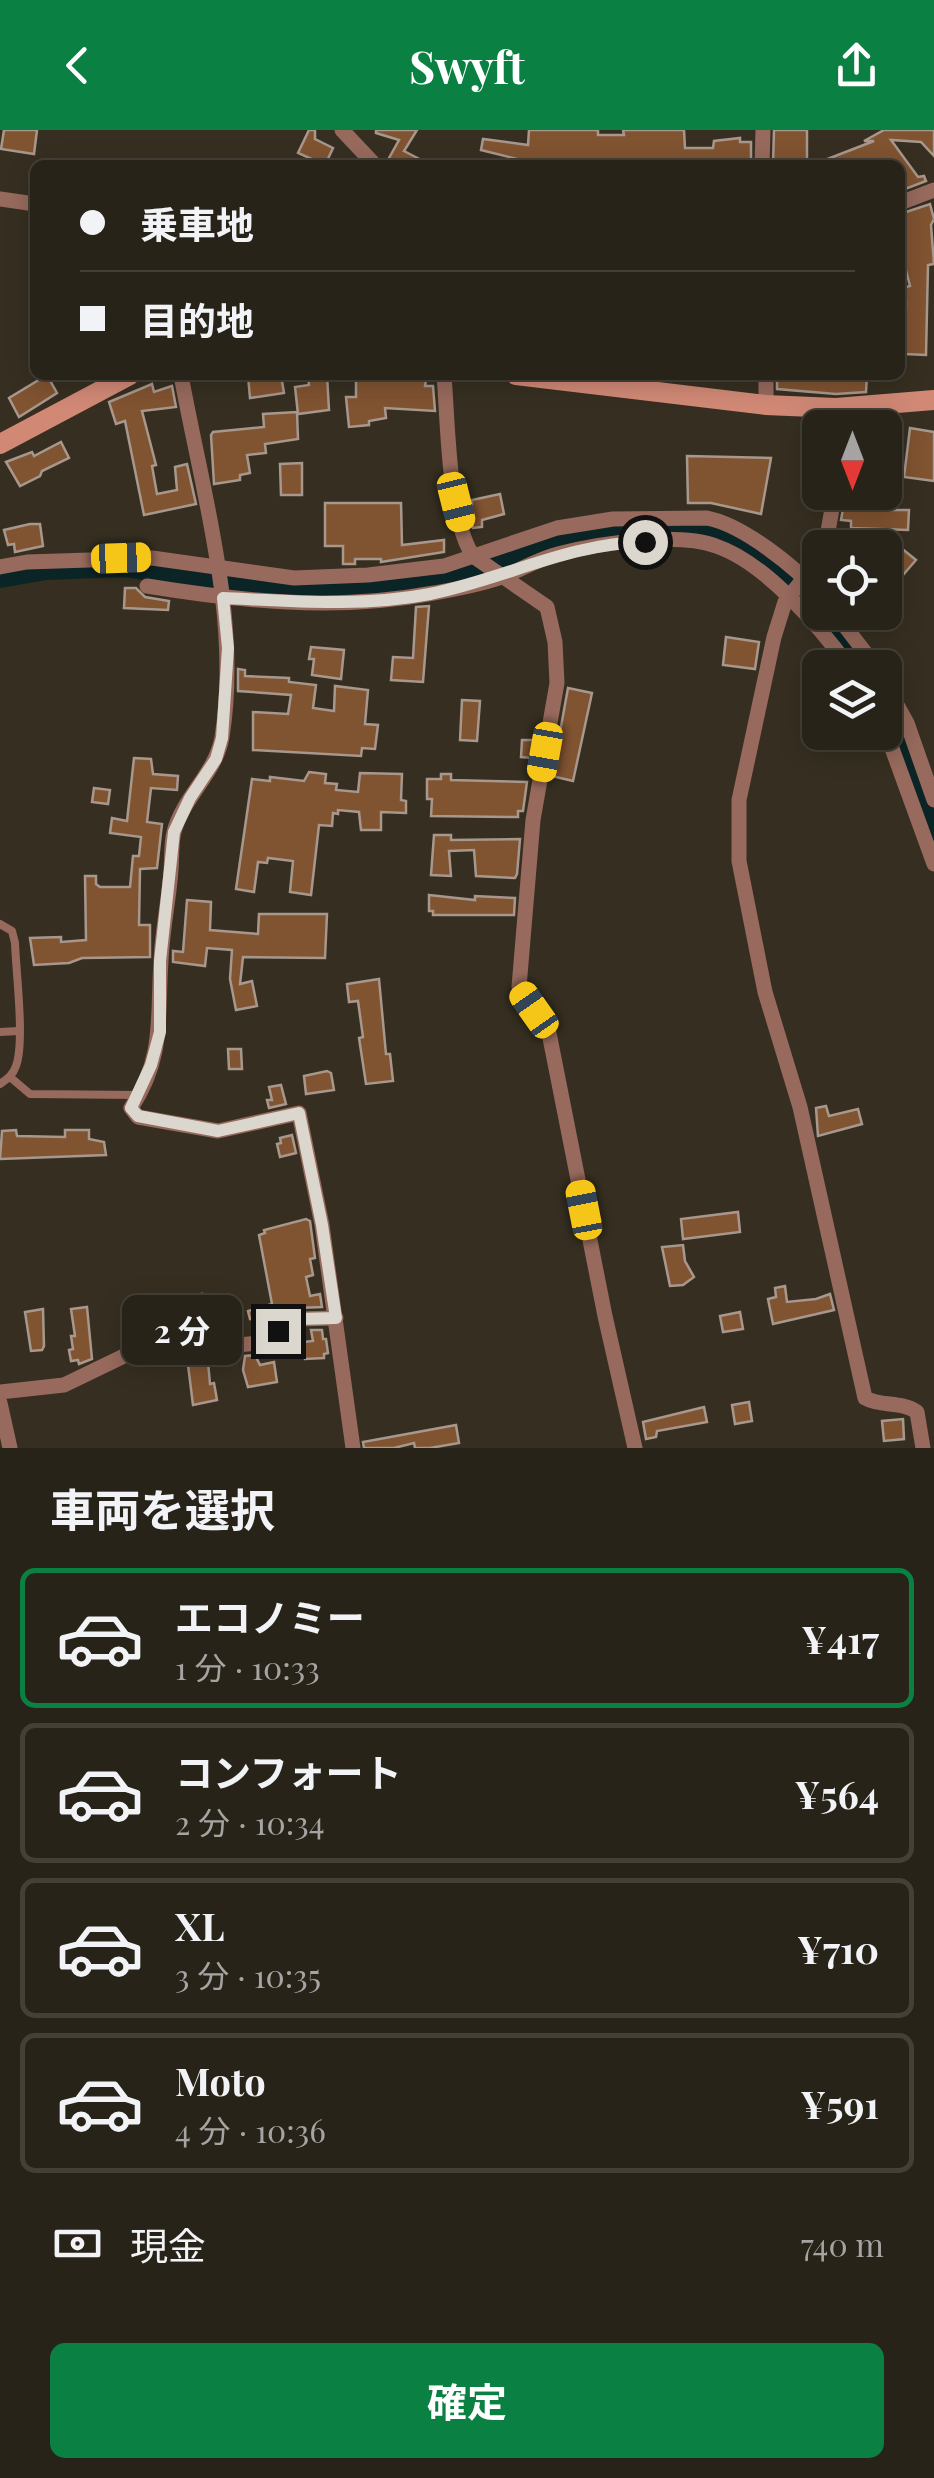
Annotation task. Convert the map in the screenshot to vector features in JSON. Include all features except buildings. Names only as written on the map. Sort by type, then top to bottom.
[{"type":"main road","points":[[0,444],[109,380]]},
{"type":"main road","points":[[558,380],[802,412]]},
{"type":"main road","points":[[880,410],[934,400]]},
{"type":"street","points":[[342,130],[370,160]]},
{"type":"street","points":[[762,160],[763,130]]},
{"type":"street","points":[[905,202],[934,190]]},
{"type":"street","points":[[0,200],[30,203]]},
{"type":"street","points":[[182,380],[223,598],[228,648],[222,738],[216,759],[190,798],[174,832],[160,961],[160,1032],[139,1096],[131,1108],[138,1116],[218,1131],[299,1113],[322,1225],[353,1448]]},
{"type":"street","points":[[444,380],[456,502],[466,546],[476,559],[547,608],[555,642],[557,683],[532,820],[519,987],[550,1032],[635,1448]]},
{"type":"street","points":[[766,380],[766,405]]},
{"type":"street","points":[[0,567],[27,562],[152,558],[294,578],[368,574],[476,559],[557,528],[612,520],[706,518],[721,520],[739,530],[802,578]]},
{"type":"street","points":[[147,586],[223,598],[319,602],[426,595],[580,548],[620,542],[694,541],[727,550],[764,576],[837,650]]},
{"type":"street","points":[[802,582],[789,597],[774,637],[739,800],[739,861],[764,992],[800,1107],[865,1398],[874,1403],[910,1407],[917,1412],[923,1448]]},
{"type":"street","points":[[902,714],[934,800]]},
{"type":"street","points":[[893,750],[934,864]]},
{"type":"street","points":[[0,1392],[64,1385],[124,1356],[260,1343],[297,1319],[336,1318]]},
{"type":"street","points":[[0,1403],[10,1448]]},
{"type":"lane","points":[[0,924],[12,931],[15,943],[19,1032],[18,1063],[10,1077],[0,1084]]},
{"type":"lane","points":[[0,1032],[19,1032]]},
{"type":"lane","points":[[10,1077],[30,1094],[139,1096]]},
{"type":"waterway","points":[[0,577],[46,569],[126,566],[288,591],[384,586],[477,572],[550,543],[586,536],[706,531],[728,537],[772,566],[813,607],[848,650]]},
{"type":"waterway","points":[[902,745],[934,829]]},
{"type":"route","points":[[278,1331],[297,1319],[336,1318],[299,1113],[218,1131],[138,1116],[131,1108],[151,1065],[160,1032],[160,961],[174,832],[190,798],[216,759],[222,738],[228,648],[223,598],[319,602],[426,595],[502,576],[555,554],[620,542],[645,542]]}]
